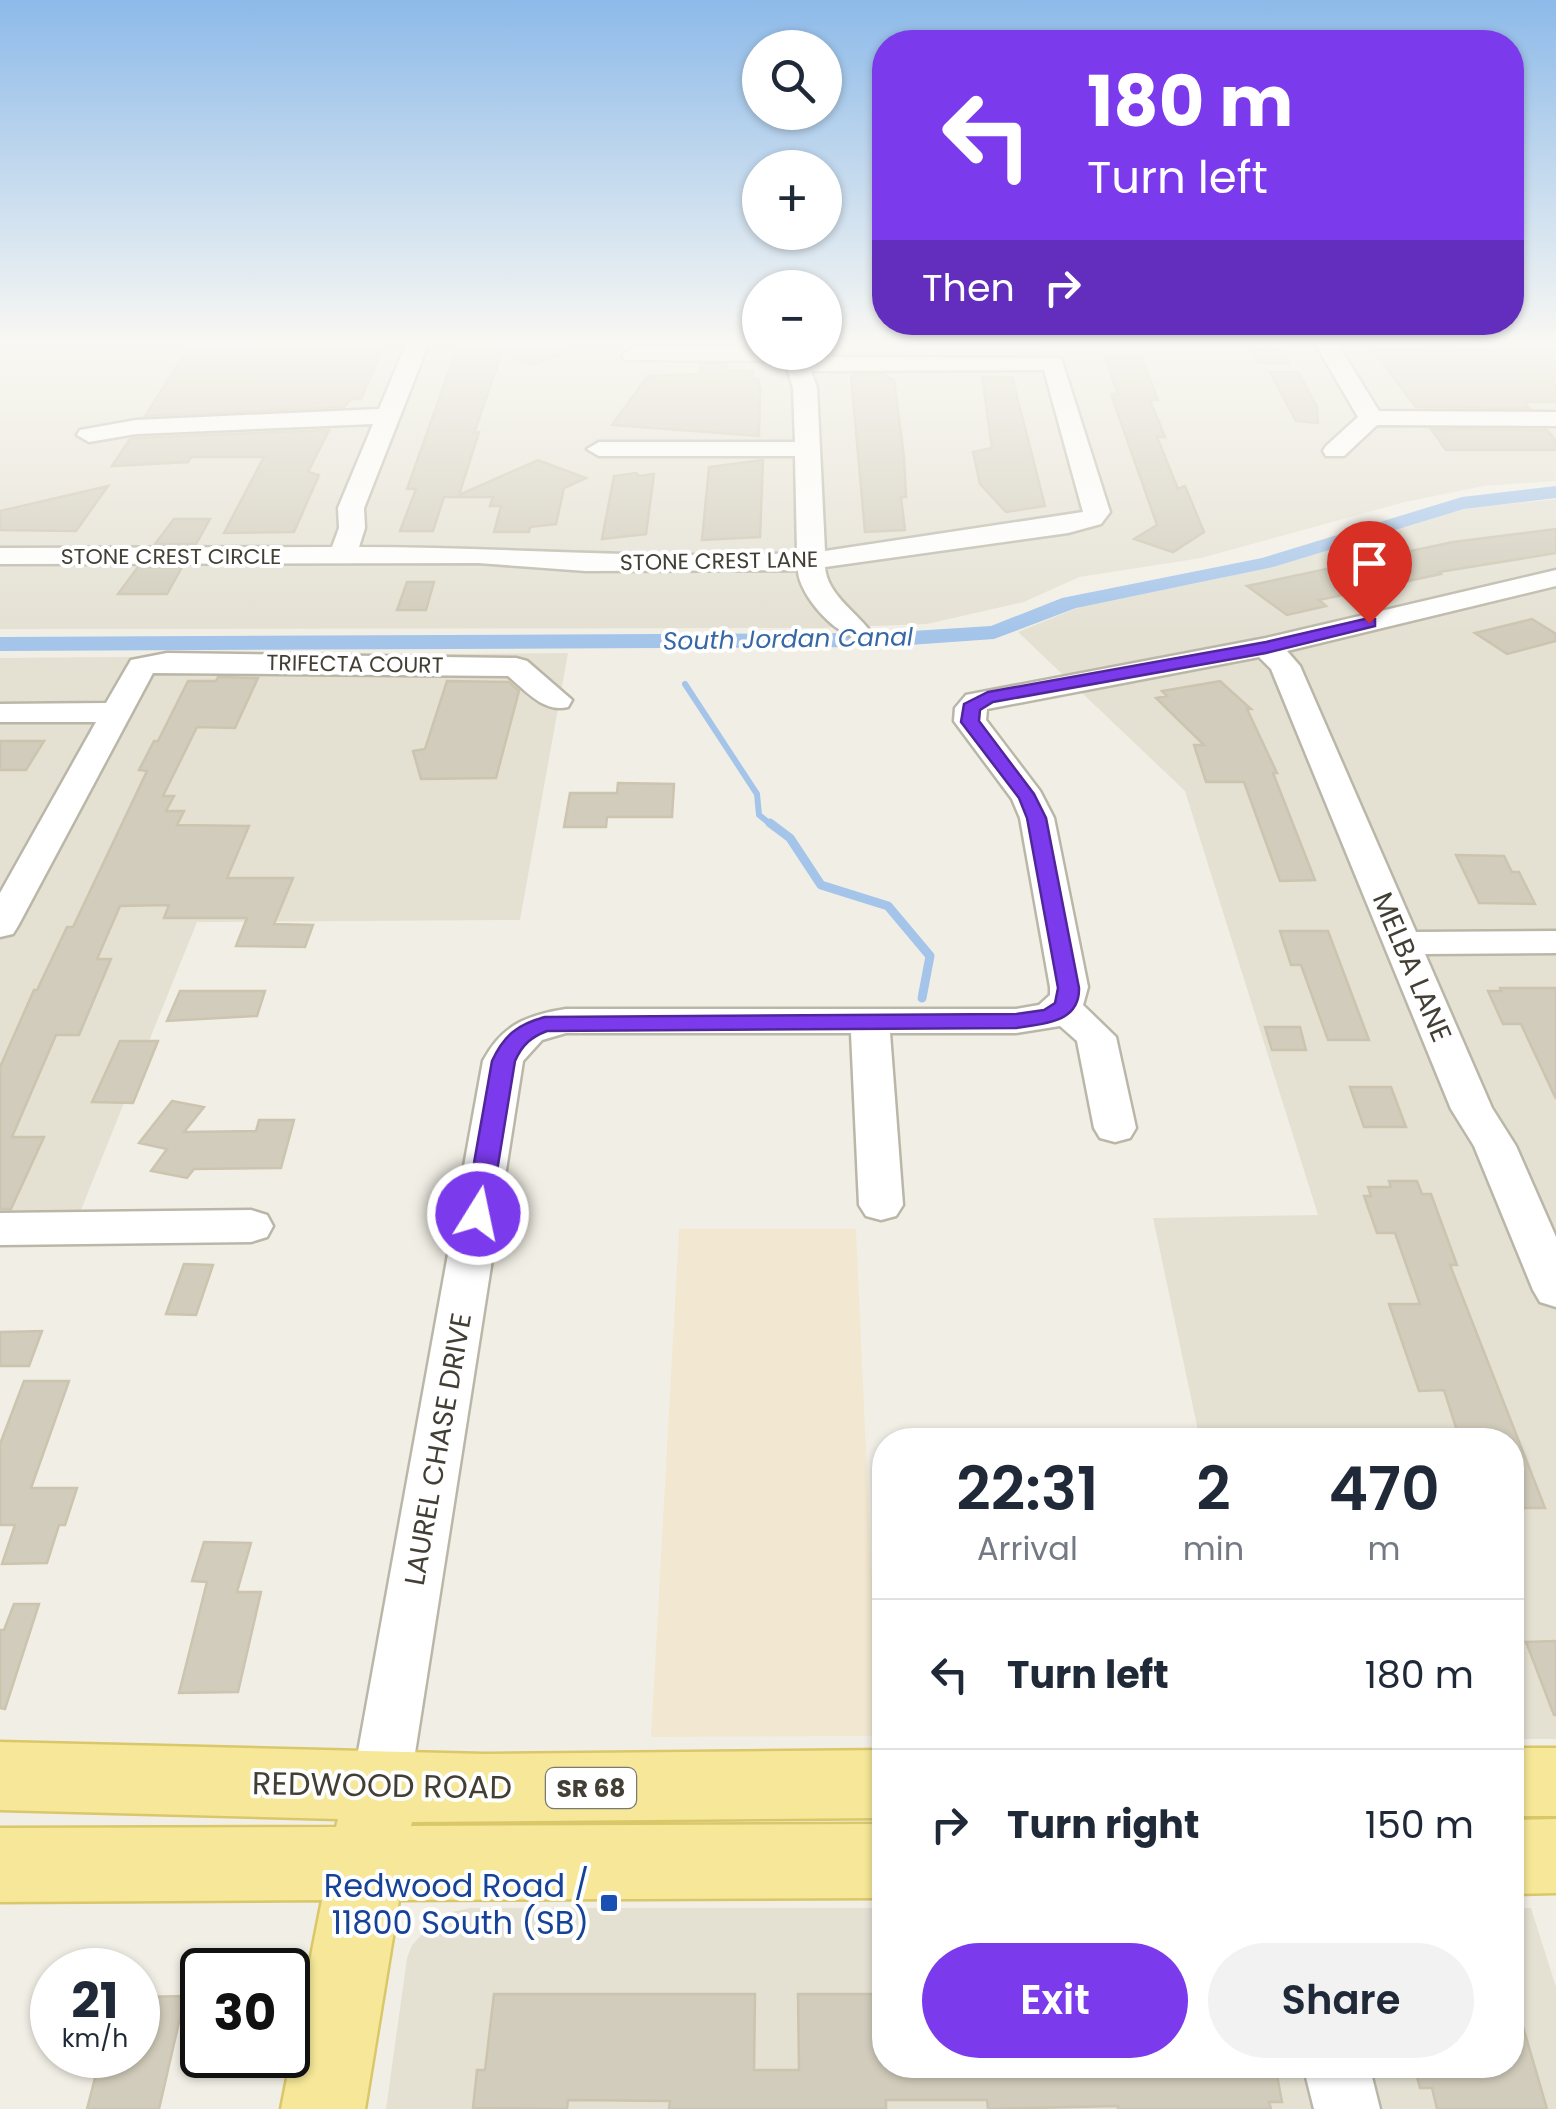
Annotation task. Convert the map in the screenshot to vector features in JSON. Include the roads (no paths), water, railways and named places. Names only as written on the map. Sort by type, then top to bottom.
[{"type":"main road","name":"REDWOOD ROAD","points":[[0,1776],[485,1789],[872,1784]]},
{"type":"main road","points":[[1524,1782],[1556,1782]]},
{"type":"main road","points":[[323,2109],[381,1785]]},
{"type":"main road","points":[[1524,1856],[1556,1856]]},
{"type":"main road","points":[[0,1865],[872,1861]]},
{"type":"street","points":[[343,555],[352,528],[351,508],[379,438]]},
{"type":"street","points":[[807,438],[812,578],[855,631]]},
{"type":"street","name":"STONE CREST LANE","points":[[343,555],[506,556],[586,563],[810,561],[1068,526],[1092,518],[1096,505],[1076,438]]},
{"type":"street","points":[[1335,451],[1349,438]]},
{"type":"street","points":[[599,449],[808,449]]},
{"type":"street","name":"STONE CREST CIRCLE","points":[[0,556],[343,555]]},
{"type":"street","points":[[1115,1128],[1096,1037],[1063,1008],[1069,998],[1068,988],[1034,808],[970,722],[971,708],[988,698],[1266,648],[1556,578]]},
{"type":"street","name":"MELBA LANE","points":[[1266,648],[1279,659],[1290,677],[1472,1109],[1496,1146],[1556,1290]]},
{"type":"street","name":"TRIFECTA COURT","points":[[114,712],[142,666],[168,662],[516,667],[557,700]]},
{"type":"street","points":[[0,713],[114,712],[0,926]]},
{"type":"street","points":[[1403,943],[1556,942]]},
{"type":"street","name":"LAUREL CHASE DRIVE","points":[[381,1785],[504,1061],[510,1045],[526,1031],[566,1021],[1033,1020],[1063,1008]]},
{"type":"street","points":[[870,1023],[880,1205]]},
{"type":"street","points":[[0,1229],[251,1226]]},
{"type":"street","points":[[1339,2078],[1347,2109]]},
{"type":"waterway","name":"South Jordan Canal","points":[[0,644],[881,640],[994,632],[1070,603],[1266,563],[1462,503],[1556,492]]},
{"type":"waterway","points":[[685,684],[757,794],[759,815],[773,826]]},
{"type":"waterway","points":[[770,823],[790,838],[821,885],[888,906],[930,956],[922,998]]},
{"type":"place","name":"Redwood Road / 11800 South (SB)","points":[[609,1903]]}]
